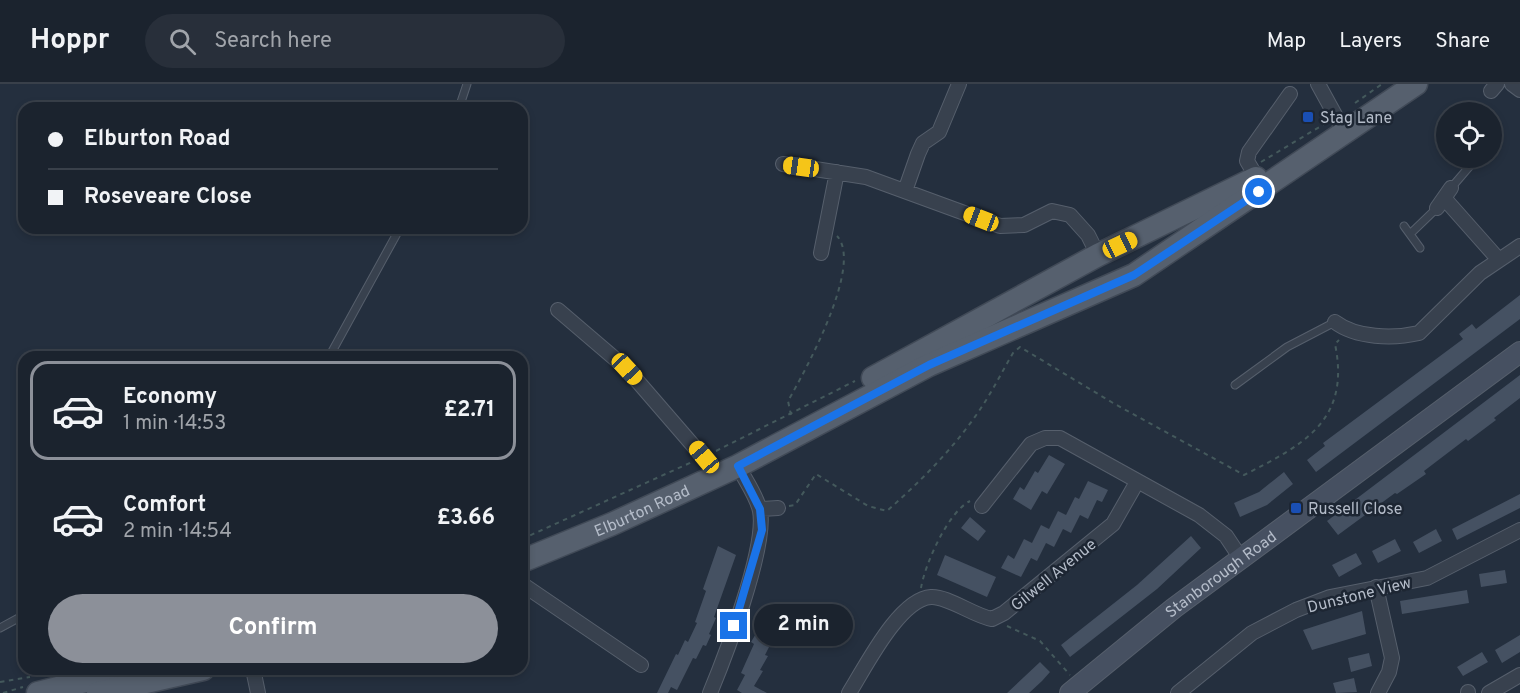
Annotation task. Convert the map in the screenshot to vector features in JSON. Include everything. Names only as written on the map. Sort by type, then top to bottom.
[{"type":"main road","name":"Elburton Road","points":[[528,545],[607,513],[710,465],[1098,255],[1257,177],[1340,124],[1396,84]]},
{"type":"main road","name":"Elburton Road","points":[[528,559],[612,524],[738,466],[929,365],[1134,275],[1416,84]]},
{"type":"main road","points":[[1098,255],[1104,261],[1118,265],[1186,241]]},
{"type":"main road","points":[[1035,290],[1080,270],[1091,275],[1098,291]]},
{"type":"main road","points":[[38,693],[111,675]]},
{"type":"main road","points":[[98,693],[178,675]]},
{"type":"street","points":[[1318,84],[1340,124]]},
{"type":"street","points":[[1512,84],[1520,90]]},
{"type":"street","points":[[905,191],[923,143],[939,132],[952,86]]},
{"type":"street","points":[[1257,177],[1247,161],[1249,152],[1290,94]]},
{"type":"street","points":[[783,164],[866,177],[1000,226],[1024,225],[1052,211],[1070,215],[1083,228],[1098,255]]},
{"type":"street","points":[[821,253],[837,172]]},
{"type":"street","points":[[1444,198],[1499,260]]},
{"type":"street","points":[[1335,322],[1347,331],[1394,336],[1419,333],[1465,287],[1520,246]]},
{"type":"street","points":[[558,310],[627,369],[710,465]]},
{"type":"street","name":"Stanborough Road","points":[[1074,689],[1174,608],[1242,560],[1520,352]]},
{"type":"street","points":[[982,506],[1031,444],[1045,438],[1060,438],[1218,528],[1242,560]]},
{"type":"street","points":[[710,693],[721,666],[762,530],[760,509],[738,466]]},
{"type":"street","name":"Gilwell Avenue","points":[[920,600],[933,597],[981,617],[995,617],[1004,613],[1113,524],[1137,482]]},
{"type":"street","points":[[760,509],[778,508]]},
{"type":"street","name":"Dunstone View","points":[[1178,693],[1252,633],[1296,610],[1330,597],[1427,578],[1520,530]]},
{"type":"street","points":[[1376,587],[1392,657],[1389,672],[1378,693]]},
{"type":"street","points":[[528,588],[641,665]]},
{"type":"street","points":[[849,693],[891,627],[920,600]]},
{"type":"street","points":[[254,675],[258,693]]},
{"type":"street","points":[[1489,693],[1520,675]]},
{"type":"lane","points":[[461,102],[467,84]]},
{"type":"lane","points":[[1410,234],[1468,168]]},
{"type":"lane","points":[[1404,226],[1420,248]]},
{"type":"lane","points":[[332,351],[397,234]]},
{"type":"lane","points":[[1235,385],[1287,347],[1335,322]]},
{"type":"lane","points":[[0,628],[18,618]]},
{"type":"path","points":[[792,421],[788,401],[820,344],[836,300],[843,262],[840,240],[826,226]]},
{"type":"path","points":[[778,508],[795,505],[816,474],[868,506],[887,511],[911,490],[955,443],[983,405],[1013,353],[1020,347],[1113,403],[1244,475],[1286,453],[1317,430],[1330,411],[1336,387],[1339,364],[1335,344],[1347,331]]},
{"type":"path","points":[[920,600],[927,568],[945,527],[967,502],[982,506]]},
{"type":"path","points":[[995,617],[1013,629],[1040,641],[1074,689]]},
{"type":"building","points":[[1520,295],[1520,319],[1316,472],[1307,460],[1325,446],[1323,443],[1463,339],[1459,334],[1472,324],[1476,329]]},
{"type":"building","points":[[1520,375],[1520,398],[1494,418],[1496,420],[1468,441],[1466,439],[1424,471],[1426,474],[1397,494],[1395,493],[1338,535],[1327,521]]},
{"type":"building","points":[[1049,455],[1065,464],[1047,494],[1042,491],[1031,510],[1013,499],[1020,487],[1024,490],[1035,471],[1038,473]]},
{"type":"building","points":[[1284,472],[1293,484],[1267,505],[1240,517],[1234,503],[1259,492]]},
{"type":"building","points":[[1088,481],[1108,490],[1102,502],[1097,500],[1088,519],[1080,515],[1071,533],[1063,529],[1054,547],[1046,543],[1037,561],[1031,558],[1021,577],[1001,568],[1008,555],[1014,559],[1024,539],[1032,543],[1041,525],[1049,529],[1058,511],[1066,515],[1075,497],[1079,499]]},
{"type":"building","points":[[1520,494],[1520,508],[1457,540],[1452,529]]},
{"type":"building","points":[[970,517],[986,531],[978,541],[961,528]]},
{"type":"building","points":[[1436,529],[1442,541],[1419,553],[1413,542]]},
{"type":"building","points":[[1191,536],[1201,548],[1157,589],[1070,657],[1061,645],[1137,585]]},
{"type":"building","points":[[1395,539],[1401,551],[1378,563],[1372,551]]},
{"type":"building","points":[[718,546],[736,555],[714,617],[716,618],[709,634],[711,635],[696,659],[693,658],[677,690],[671,687],[668,693],[657,693],[676,654],[678,655],[685,640],[688,642],[697,623],[695,622],[706,591],[703,589]]},
{"type":"building","points":[[1356,553],[1362,564],[1339,577],[1332,565]]},
{"type":"building","points":[[945,555],[996,577],[987,597],[937,575]]},
{"type":"building","points":[[1505,570],[1507,583],[1481,587],[1479,574]]},
{"type":"building","points":[[1467,590],[1469,603],[1402,614],[1400,601]]},
{"type":"building","points":[[1362,611],[1366,634],[1312,650],[1303,630]]},
{"type":"building","points":[[765,630],[775,635],[765,655],[768,656],[760,670],[763,671],[754,686],[767,693],[742,693],[737,690],[745,675],[741,673],[754,644],[751,642],[757,632],[762,635]]},
{"type":"building","points":[[1520,635],[1520,652],[1502,663],[1495,650]]},
{"type":"building","points":[[1482,652],[1488,662],[1463,676],[1457,667]]},
{"type":"building","points":[[1369,653],[1372,666],[1351,672],[1348,658]]},
{"type":"building","points":[[1040,662],[1050,672],[1042,681],[1029,693],[1007,693]]},
{"type":"building","points":[[1354,678],[1357,692],[1336,693],[1333,683]]},
{"type":"place","name":"Stag Lane","points":[[1308,117]]},
{"type":"place","name":"Russell Close","points":[[1296,508]]},
{"type":"route","points":[[734,626],[762,530],[760,509],[738,466],[929,365],[1134,275],[1259,192]]}]
